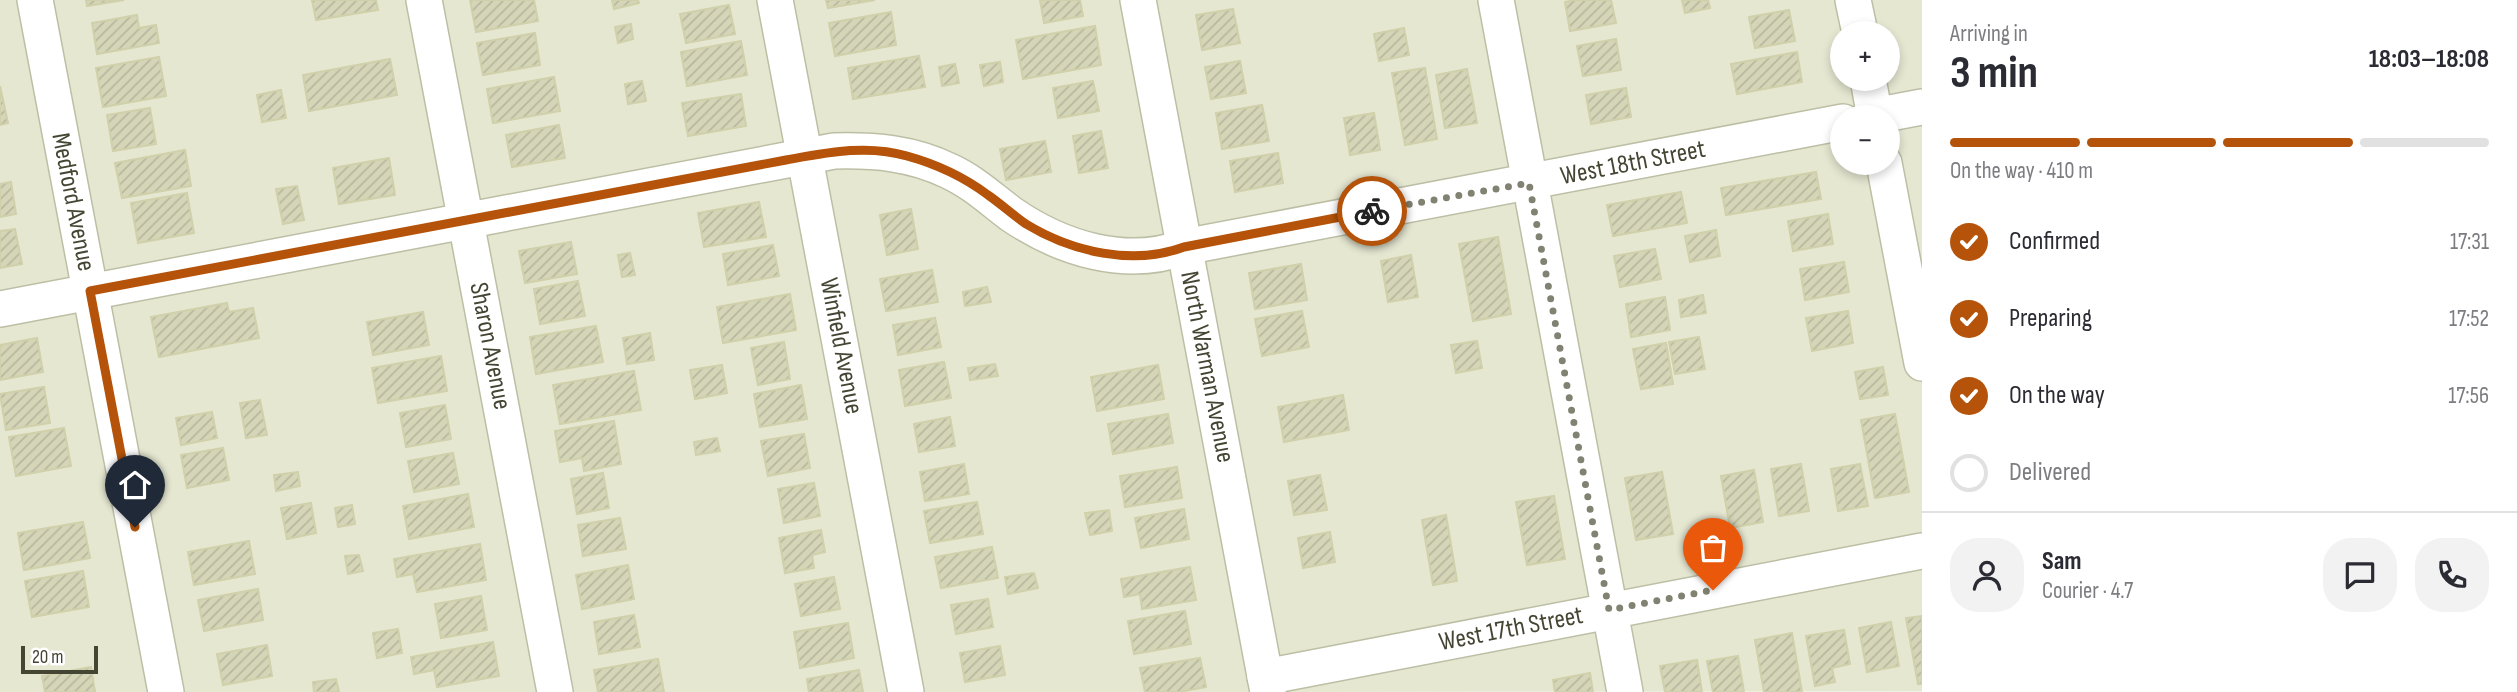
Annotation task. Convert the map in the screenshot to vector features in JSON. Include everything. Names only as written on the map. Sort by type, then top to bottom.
[{"type":"street","name":"Medford Avenue","points":[[35,0],[166,692]]},
{"type":"street","name":"Sharon Avenue","points":[[425,0],[555,692]]},
{"type":"street","name":"Winfield Avenue","points":[[775,0],[906,692]]},
{"type":"street","name":"North Warman Avenue","points":[[1138,0],[1267,685]]},
{"type":"street","points":[[1496,0],[1625,692]]},
{"type":"street","points":[[1853,0],[1857,21]]},
{"type":"street","name":"West 18th Street","points":[[1900,111],[1922,107]]},
{"type":"street","name":"West 18th Street","points":[[0,309],[858,149],[905,155],[949,171],[1049,237],[1082,248],[1141,256],[1165,254],[1184,247],[1830,125]]},
{"type":"street","points":[[1886,175],[1922,363]]},
{"type":"street","name":"West 17th Street","points":[[1267,685],[1609,610],[1922,551]]},
{"type":"shaded area","points":[[0,0],[1119,0],[1253,692],[0,692]]},
{"type":"shaded area","points":[[1153,0],[1922,0],[1922,691],[1278,692]]},
{"type":"building","points":[[86,0],[124,0],[87,6]]},
{"type":"building","points":[[312,0],[376,0],[378,10],[316,20]]},
{"type":"building","points":[[470,0],[534,0],[538,21],[476,32]]},
{"type":"building","points":[[612,0],[638,0],[639,3],[614,9]]},
{"type":"building","points":[[826,0],[875,0],[828,8]]},
{"type":"building","points":[[1040,0],[1080,0],[1083,16],[1044,23]]},
{"type":"building","points":[[1611,0],[1616,23],[1570,31],[1565,2]]},
{"type":"building","points":[[1682,0],[1708,0],[1710,8],[1685,13]]},
{"type":"building","points":[[729,5],[735,34],[686,43],[680,14]]},
{"type":"building","points":[[1233,9],[1240,43],[1202,50],[1196,15]]},
{"type":"building","points":[[1789,10],[1795,41],[1755,48],[1749,17]]},
{"type":"building","points":[[891,12],[896,45],[835,56],[829,23]]},
{"type":"building","points":[[137,15],[139,28],[156,25],[159,43],[97,54],[92,23]]},
{"type":"building","points":[[631,24],[633,39],[618,43],[615,27]]},
{"type":"building","points":[[1095,26],[1101,65],[1023,79],[1016,40]]},
{"type":"building","points":[[1404,28],[1409,55],[1379,61],[1374,34]]},
{"type":"building","points":[[535,33],[540,65],[483,75],[477,43]]},
{"type":"building","points":[[1616,39],[1621,70],[1583,76],[1577,46]]},
{"type":"building","points":[[741,41],[747,75],[687,86],[681,52]]},
{"type":"building","points":[[1797,52],[1802,82],[1737,94],[1731,64]]},
{"type":"building","points":[[919,56],[925,87],[853,99],[848,68]]},
{"type":"building","points":[[159,57],[166,96],[103,107],[96,68]]},
{"type":"building","points":[[390,59],[397,95],[309,111],[303,75]]},
{"type":"building","points":[[1240,61],[1246,93],[1211,99],[1205,67]]},
{"type":"building","points":[[1000,62],[1003,82],[984,86],[980,65]]},
{"type":"building","points":[[955,64],[959,83],[942,86],[939,67]]},
{"type":"building","points":[[1425,68],[1437,139],[1405,145],[1392,73]]},
{"type":"building","points":[[1467,69],[1477,123],[1445,128],[1436,75]]},
{"type":"building","points":[[554,77],[560,111],[493,123],[487,89]]},
{"type":"building","points":[[642,81],[646,101],[628,104],[625,84]]},
{"type":"building","points":[[1093,81],[1099,111],[1058,118],[1053,88]]},
{"type":"building","points":[[0,86],[8,123],[0,125]]},
{"type":"building","points":[[1626,88],[1631,117],[1591,124],[1586,95]]},
{"type":"building","points":[[281,90],[286,118],[262,122],[257,95]]},
{"type":"building","points":[[741,94],[746,126],[688,136],[682,103]]},
{"type":"building","points":[[1262,105],[1269,141],[1222,149],[1216,113]]},
{"type":"building","points":[[150,108],[156,144],[113,151],[107,115]]},
{"type":"building","points":[[1374,113],[1380,150],[1350,155],[1344,118]]},
{"type":"building","points":[[559,125],[565,158],[512,167],[506,135]]},
{"type":"building","points":[[1101,131],[1108,168],[1079,173],[1073,136]]},
{"type":"building","points":[[1045,141],[1051,172],[1006,180],[1000,149]]},
{"type":"building","points":[[185,150],[191,186],[122,198],[115,163]]},
{"type":"building","points":[[1278,153],[1283,183],[1235,192],[1230,161]]},
{"type":"building","points":[[389,158],[395,195],[339,204],[333,168]]},
{"type":"building","points":[[1816,172],[1821,199],[1726,215],[1721,188]]},
{"type":"building","points":[[11,182],[16,214],[0,217],[0,184]]},
{"type":"building","points":[[297,186],[304,220],[283,224],[276,189]]},
{"type":"building","points":[[1681,192],[1687,223],[1613,236],[1607,205]]},
{"type":"building","points":[[187,193],[194,233],[138,243],[131,203]]},
{"type":"building","points":[[759,202],[766,237],[704,247],[698,213]]},
{"type":"building","points":[[911,209],[918,249],[887,255],[880,215]]},
{"type":"building","points":[[1828,214],[1833,244],[1793,251],[1788,221]]},
{"type":"building","points":[[15,229],[22,264],[0,268],[0,231]]},
{"type":"building","points":[[1716,230],[1720,256],[1690,262],[1685,236]]},
{"type":"building","points":[[1498,237],[1511,314],[1473,321],[1459,244]]},
{"type":"building","points":[[571,242],[577,274],[525,283],[519,251]]},
{"type":"building","points":[[773,245],[779,276],[728,285],[723,254]]},
{"type":"building","points":[[1655,249],[1661,279],[1620,287],[1614,256]]},
{"type":"building","points":[[630,253],[635,275],[622,277],[618,255]]},
{"type":"building","points":[[1411,255],[1418,297],[1388,302],[1381,261]]},
{"type":"building","points":[[1844,262],[1849,292],[1805,300],[1800,269]]},
{"type":"building","points":[[1301,264],[1307,300],[1255,309],[1249,273]]},
{"type":"building","points":[[932,270],[938,302],[886,311],[880,279]]},
{"type":"building","points":[[578,281],[585,316],[540,324],[534,289]]},
{"type":"building","points":[[987,287],[991,302],[965,306],[963,292]]},
{"type":"building","points":[[790,294],[796,330],[723,343],[717,307]]},
{"type":"building","points":[[1703,295],[1706,313],[1681,317],[1679,300]]},
{"type":"building","points":[[1665,297],[1670,330],[1631,337],[1626,304]]},
{"type":"building","points":[[227,303],[229,312],[253,308],[259,338],[159,357],[151,317]]},
{"type":"building","points":[[1302,311],[1309,347],[1262,356],[1255,319]]},
{"type":"building","points":[[1848,311],[1853,343],[1812,351],[1806,318]]},
{"type":"building","points":[[423,312],[429,345],[373,355],[367,322]]},
{"type":"building","points":[[935,318],[941,347],[898,355],[893,325]]},
{"type":"building","points":[[596,326],[603,362],[536,374],[530,337]]},
{"type":"building","points":[[650,333],[654,360],[627,364],[623,338]]},
{"type":"building","points":[[1699,337],[1705,369],[1675,374],[1669,342]]},
{"type":"building","points":[[37,338],[43,372],[0,380],[0,345]]},
{"type":"building","points":[[1477,341],[1482,368],[1456,373],[1451,345]]},
{"type":"building","points":[[784,342],[790,379],[758,385],[751,348]]},
{"type":"building","points":[[1666,343],[1673,384],[1641,389],[1633,349]]},
{"type":"building","points":[[441,356],[447,391],[378,403],[372,368]]},
{"type":"building","points":[[944,362],[951,398],[905,406],[899,370]]},
{"type":"building","points":[[995,364],[998,376],[970,380],[968,368]]},
{"type":"building","points":[[722,365],[727,393],[695,399],[690,370]]},
{"type":"building","points":[[1158,365],[1164,399],[1097,411],[1091,377]]},
{"type":"building","points":[[1883,367],[1888,395],[1860,399],[1855,372]]},
{"type":"building","points":[[634,371],[641,410],[560,424],[553,385]]},
{"type":"building","points":[[801,385],[807,419],[760,427],[754,394]]},
{"type":"building","points":[[44,387],[50,423],[6,430],[0,394]]},
{"type":"building","points":[[1343,395],[1349,430],[1284,442],[1278,407]]},
{"type":"building","points":[[260,400],[267,435],[246,438],[240,403]]},
{"type":"building","points":[[445,405],[451,439],[406,447],[400,413]]},
{"type":"building","points":[[212,412],[217,438],[181,445],[176,418]]},
{"type":"building","points":[[1168,414],[1173,443],[1113,454],[1108,424]]},
{"type":"building","points":[[1895,414],[1909,492],[1875,498],[1861,420]]},
{"type":"building","points":[[950,417],[955,446],[919,452],[914,424]]},
{"type":"building","points":[[614,421],[621,464],[584,471],[582,458],[560,462],[555,431]]},
{"type":"building","points":[[64,428],[71,466],[16,476],[9,437]]},
{"type":"building","points":[[804,434],[810,468],[768,476],[761,441]]},
{"type":"building","points":[[717,438],[720,451],[696,455],[694,442]]},
{"type":"building","points":[[223,448],[229,480],[187,488],[181,455]]},
{"type":"building","points":[[453,453],[459,484],[414,492],[408,461]]},
{"type":"building","points":[[964,464],[969,494],[925,501],[920,472]]},
{"type":"building","points":[[1801,464],[1809,511],[1779,516],[1771,469]]},
{"type":"building","points":[[1860,464],[1868,506],[1838,511],[1831,469]]},
{"type":"building","points":[[1177,467],[1182,498],[1125,507],[1120,476]]},
{"type":"building","points":[[1754,470],[1763,522],[1730,528],[1721,476]]},
{"type":"building","points":[[298,472],[300,486],[276,491],[274,475]]},
{"type":"building","points":[[1662,472],[1673,534],[1636,540],[1625,478]]},
{"type":"building","points":[[603,473],[609,508],[577,514],[571,479]]},
{"type":"building","points":[[1320,475],[1327,510],[1294,515],[1288,481]]},
{"type":"building","points":[[814,483],[820,516],[784,523],[778,489]]},
{"type":"building","points":[[468,494],[474,527],[409,539],[403,506]]},
{"type":"building","points":[[1554,496],[1565,559],[1527,565],[1516,502]]},
{"type":"building","points":[[977,502],[983,534],[930,543],[924,511]]},
{"type":"building","points":[[311,503],[316,533],[287,539],[281,508]]},
{"type":"building","points":[[352,505],[355,524],[338,527],[335,508]]},
{"type":"building","points":[[1184,509],[1189,539],[1141,548],[1135,518]]},
{"type":"building","points":[[1109,510],[1112,531],[1090,535],[1085,513]]},
{"type":"building","points":[[1446,515],[1457,581],[1433,585],[1422,520]]},
{"type":"building","points":[[620,518],[626,549],[583,556],[578,525]]},
{"type":"building","points":[[83,522],[90,558],[24,570],[18,533]]},
{"type":"building","points":[[821,530],[825,552],[812,555],[814,568],[785,573],[779,538]]},
{"type":"building","points":[[1330,532],[1335,562],[1303,568],[1298,538]]},
{"type":"building","points":[[249,541],[255,574],[194,585],[188,552]]},
{"type":"building","points":[[480,544],[486,580],[417,592],[413,574],[397,577],[394,559]]},
{"type":"building","points":[[992,547],[998,578],[941,588],[935,557]]},
{"type":"building","points":[[359,555],[363,571],[348,574],[345,556]]},
{"type":"building","points":[[628,565],[634,599],[582,609],[576,575]]},
{"type":"building","points":[[1190,567],[1196,600],[1142,609],[1140,594],[1124,597],[1121,579]]},
{"type":"building","points":[[83,571],[89,607],[32,617],[25,581]]},
{"type":"building","points":[[1034,573],[1038,588],[1008,594],[1005,577]]},
{"type":"building","points":[[834,577],[840,609],[801,616],[795,584]]},
{"type":"building","points":[[258,589],[263,620],[204,631],[198,600]]},
{"type":"building","points":[[481,596],[487,630],[441,638],[435,604]]},
{"type":"building","points":[[988,599],[993,627],[956,634],[951,605]]},
{"type":"building","points":[[1185,611],[1191,644],[1134,654],[1128,621]]},
{"type":"building","points":[[634,615],[640,647],[599,654],[594,622]]},
{"type":"building","points":[[1922,616],[1922,684],[1918,684],[1906,618]]},
{"type":"building","points":[[1891,622],[1899,666],[1867,672],[1859,628]]},
{"type":"building","points":[[848,623],[854,658],[800,668],[794,632]]},
{"type":"building","points":[[398,629],[402,653],[377,658],[373,633]]},
{"type":"building","points":[[1844,630],[1850,664],[1832,668],[1835,682],[1815,686],[1806,636]]},
{"type":"building","points":[[1792,633],[1802,692],[1764,692],[1755,640]]},
{"type":"building","points":[[493,642],[499,676],[437,687],[434,670],[414,674],[411,657]]},
{"type":"building","points":[[267,645],[272,676],[223,685],[217,654]]},
{"type":"building","points":[[1000,646],[1005,675],[965,682],[960,653]]},
{"type":"building","points":[[1738,656],[1744,692],[1713,692],[1707,661]]},
{"type":"building","points":[[1200,658],[1206,687],[1179,692],[1145,692],[1140,668]]},
{"type":"building","points":[[658,659],[664,692],[598,692],[594,670]]},
{"type":"building","points":[[1697,660],[1702,692],[1665,692],[1660,666]]},
{"type":"building","points":[[91,667],[95,692],[45,692],[42,676]]},
{"type":"building","points":[[859,670],[863,692],[809,692],[807,679]]},
{"type":"building","points":[[1590,673],[1593,692],[1555,692],[1553,680]]},
{"type":"building","points":[[336,679],[339,692],[314,692],[313,682]]},
{"type":"way so far","points":[[1372,211],[1529,183],[1609,610],[1713,590]]},
{"type":"route","points":[[135,527],[90,291],[786,160],[858,149],[905,155],[949,171],[971,183],[1009,212],[1049,237],[1082,248],[1117,255],[1165,254],[1184,247],[1372,211]]}]
